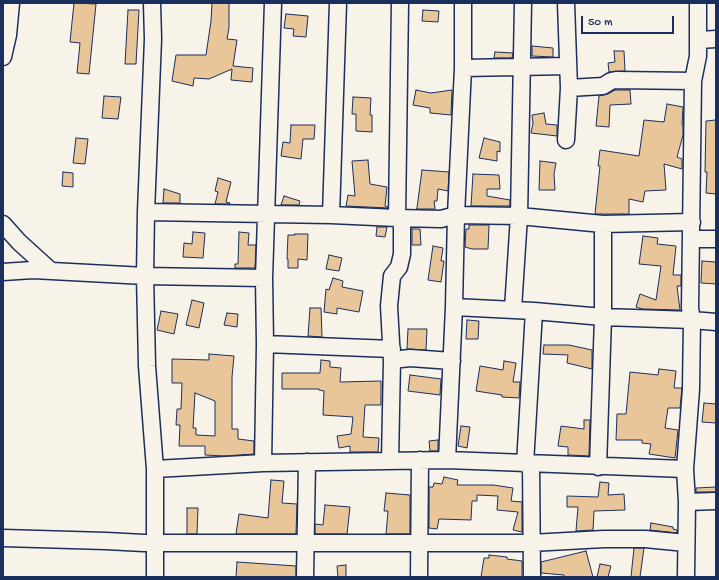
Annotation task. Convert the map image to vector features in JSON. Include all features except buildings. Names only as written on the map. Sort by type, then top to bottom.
[{"type":"street","points":[[3,57],[8,35],[11,3]]},
{"type":"street","points":[[152,3],[153,39],[145,276],[147,366],[155,469],[155,577]]},
{"type":"street","points":[[263,463],[265,344],[264,278],[273,3]]},
{"type":"street","points":[[331,215],[338,3]]},
{"type":"street","points":[[390,461],[392,354],[389,306],[391,280],[393,273],[399,267],[402,254],[400,218],[400,3]]},
{"type":"street","points":[[448,460],[456,216],[463,68],[463,3]]},
{"type":"street","points":[[513,309],[518,216],[523,3]]},
{"type":"street","points":[[566,3],[569,88],[566,140]]},
{"type":"street","points":[[686,577],[687,502],[685,469],[691,389],[692,320],[690,308],[693,81],[698,56],[698,3]]},
{"type":"street","points":[[699,40],[716,39]]},
{"type":"street","points":[[463,68],[568,66]]},
{"type":"street","points":[[569,88],[603,86],[616,80],[693,81]]},
{"type":"street","points":[[146,212],[331,215],[441,219],[456,216],[518,216],[603,224],[692,222]]},
{"type":"street","points":[[3,224],[19,242],[51,271]]},
{"type":"street","points":[[598,466],[603,317],[603,224]]},
{"type":"street","points":[[692,239],[716,239]]},
{"type":"street","points":[[3,272],[33,270],[145,276],[264,278]]},
{"type":"street","points":[[454,306],[513,309],[603,317],[716,322]]},
{"type":"street","points":[[532,577],[528,464],[534,311]]},
{"type":"street","points":[[265,344],[392,354],[410,358],[452,361]]},
{"type":"street","points":[[155,469],[263,463],[420,460],[685,469]]},
{"type":"street","points":[[419,577],[418,543],[420,460]]},
{"type":"street","points":[[305,577],[307,462]]},
{"type":"street","points":[[687,502],[716,501]]},
{"type":"street","points":[[3,538],[156,544],[531,543],[604,539],[645,539],[686,543]]}]
